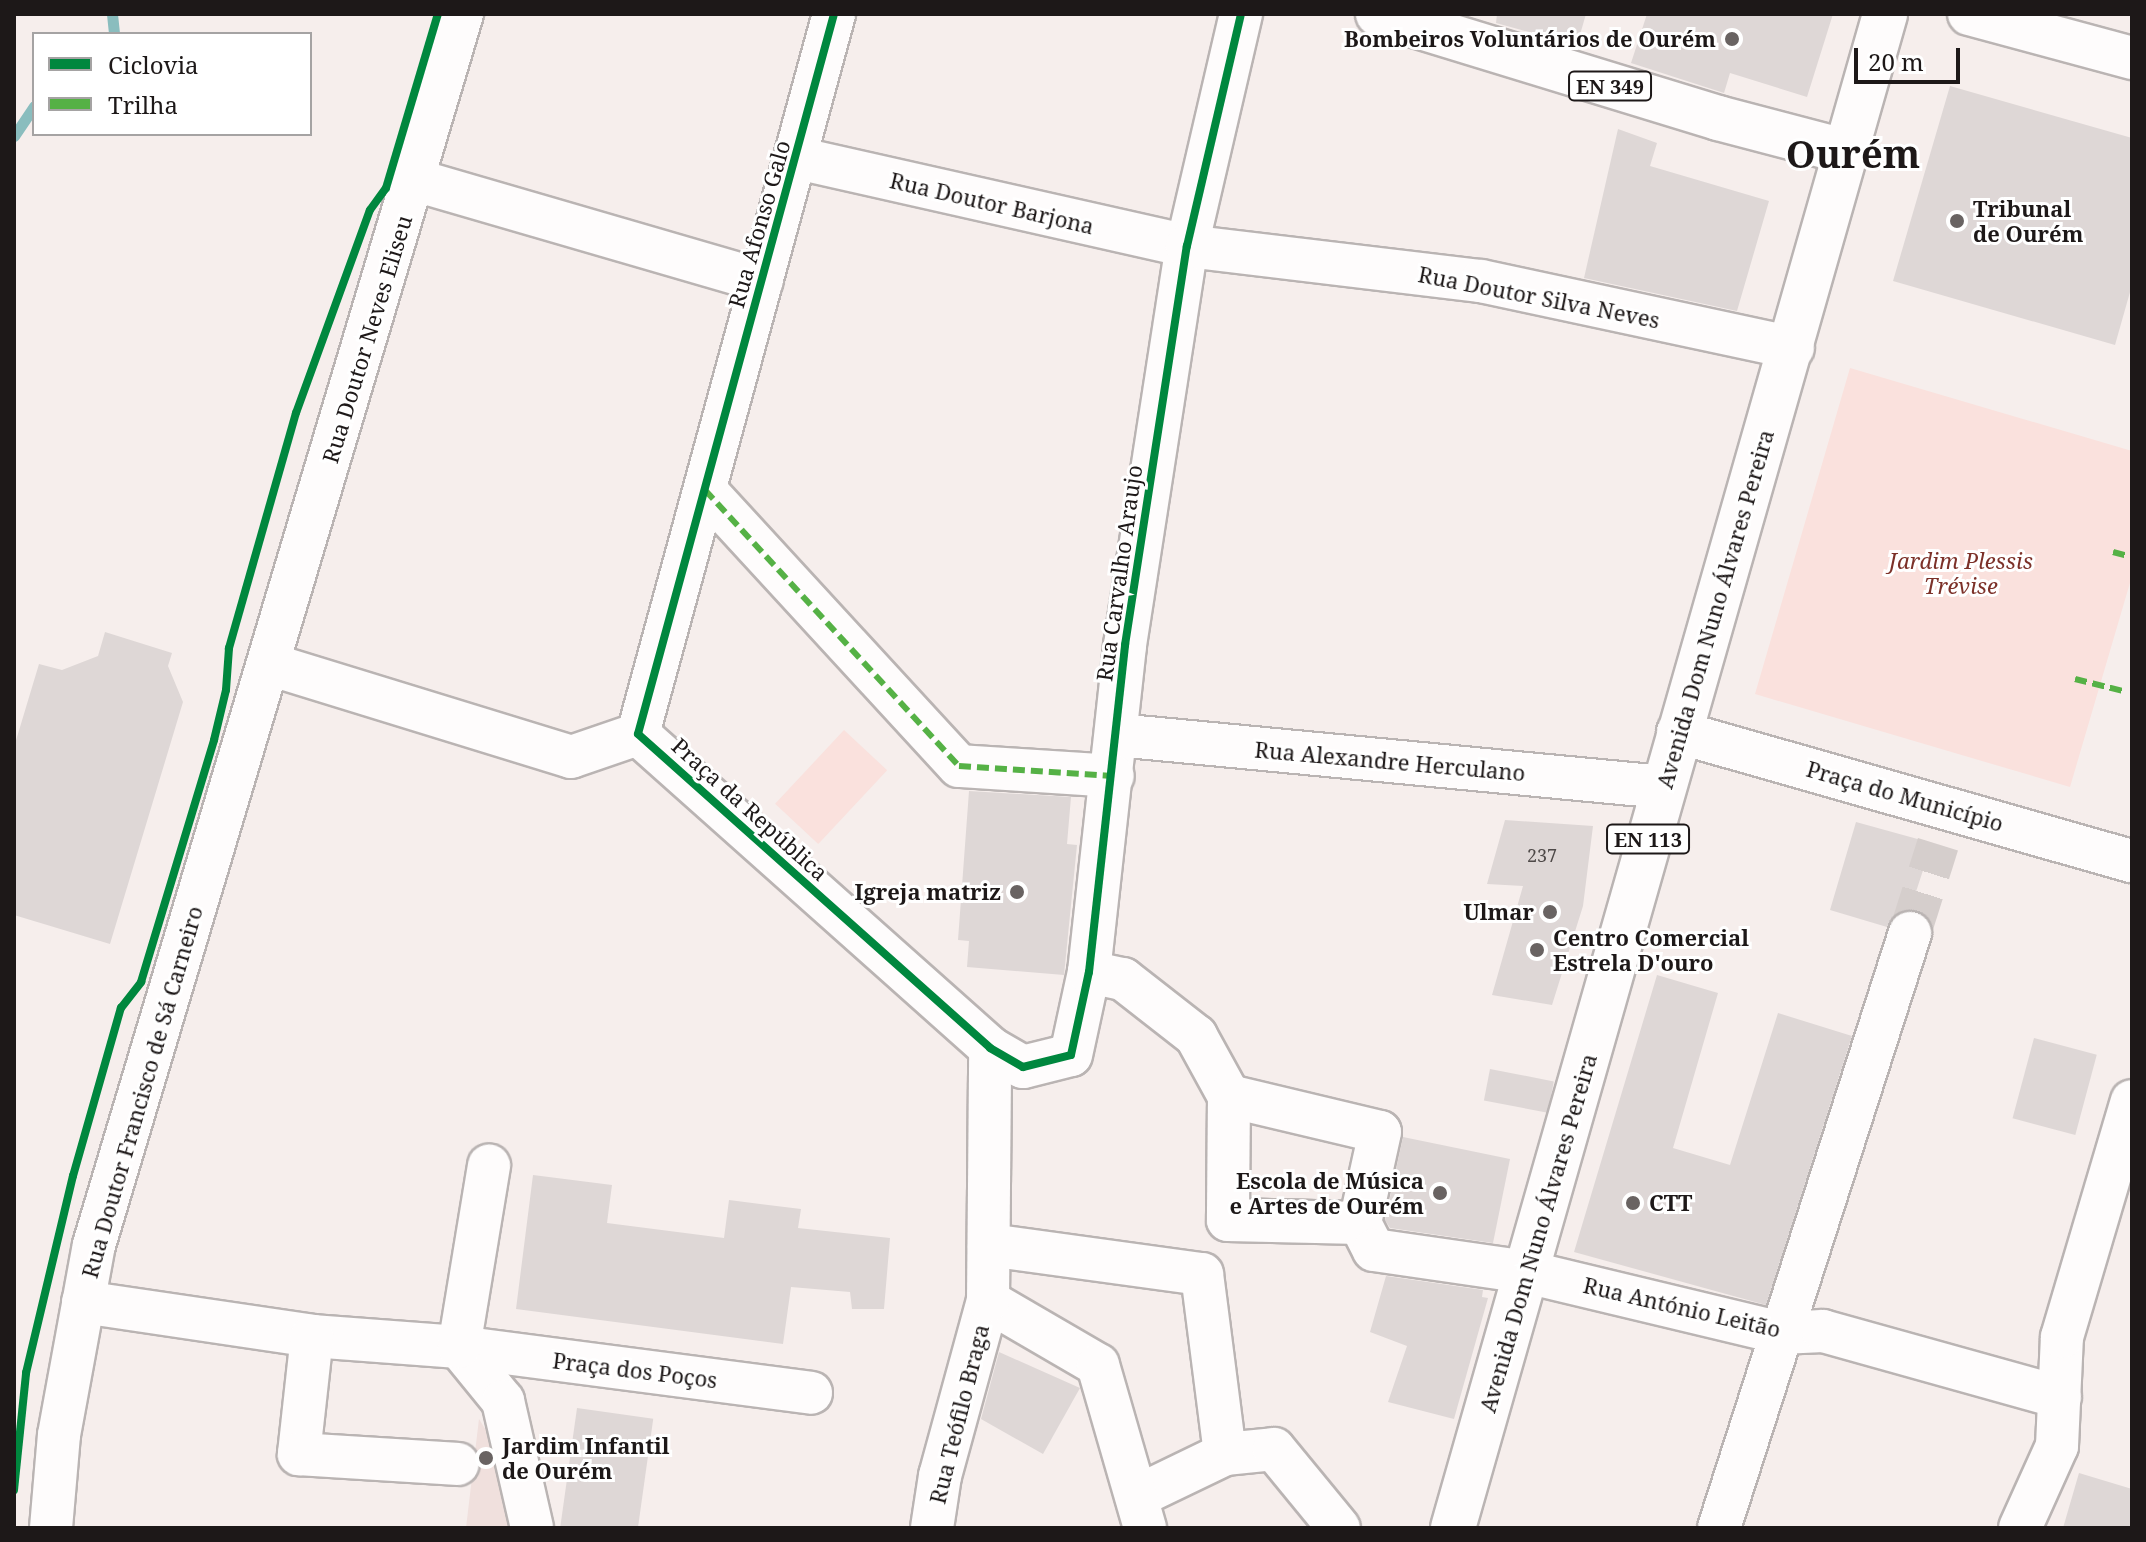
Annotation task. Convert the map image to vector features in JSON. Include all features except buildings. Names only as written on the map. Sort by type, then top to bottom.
[{"type":"main road","name":"EN 349","points":[[1378,14],[1718,118],[1844,151]]},
{"type":"main road","name":"Avenida Dom Nuno Álvares Pereira","points":[[1453,1528],[1678,732],[1793,348],[1844,151],[1885,14]]},
{"type":"street","name":"Rua Doutor Neves Eliseu","points":[[269,664],[462,14]]},
{"type":"street","name":"Rua Afonso Galo","points":[[705,490],[834,14]]},
{"type":"street","name":"Rua Carvalho Araujo","points":[[990,1048],[1023,1067],[1071,1055],[1089,972],[1113,776],[1125,645],[1187,246],[1241,14]]},
{"type":"street","points":[[1969,14],[2132,58]]},
{"type":"street","name":"Rua Doutor Barjona","points":[[797,158],[1187,246]]},
{"type":"street","points":[[415,180],[762,281]]},
{"type":"street","name":"Rua Doutor Silva Neves","points":[[1187,246],[1481,281],[1793,348]]},
{"type":"street","points":[[269,664],[571,757],[638,734],[705,490]]},
{"type":"street","points":[[705,490],[959,766],[1113,776]]},
{"type":"street","name":"Rua Doutor Francisco de Sá Carneiro","points":[[51,1528],[59,1435],[97,1235],[269,664]]},
{"type":"street","name":"Praça do Município","points":[[1678,732],[1944,827],[2132,861]]},
{"type":"street","name":"Praça da República","points":[[638,734],[990,1048]]},
{"type":"street","name":"Rua Alexandre Herculano","points":[[1117,735],[1663,787]]},
{"type":"street","points":[[1729,1525],[1781,1333],[1910,933]]},
{"type":"street","points":[[1089,972],[1123,979],[1196,1036],[1229,1096],[1228,1220],[1202,1274],[1225,1454]]},
{"type":"street","name":"Rua Teófilo Braga","points":[[932,1528],[940,1476],[988,1301],[990,1048]]},
{"type":"street","points":[[1228,1220],[1360,1223],[1380,1132],[1229,1096]]},
{"type":"street","points":[[2020,1528],[2057,1446],[2062,1337],[2132,1101]]},
{"type":"street","points":[[489,1165],[459,1347],[503,1401],[532,1528]]},
{"type":"street","name":"Rua António Leitão","points":[[1360,1223],[1374,1250],[1527,1272],[1781,1333],[1823,1331],[2060,1397]]},
{"type":"street","points":[[989,1245],[1202,1274]]},
{"type":"street","points":[[988,1301],[1098,1365],[1142,1512],[1225,1454],[1274,1449],[1339,1528]]},
{"type":"street","name":"Praça dos Poços","points":[[83,1302],[312,1336],[459,1347],[811,1393]]},
{"type":"street","points":[[312,1336],[299,1454],[458,1464]]},
{"type":"shaded area","name":"Jardim Infantil de Ourém","points":[[479,1419],[492,1440],[514,1528],[466,1528]]},
{"type":"green space","name":"Jardim Plessis Trévise","points":[[1850,368],[2132,451],[2132,576],[2070,787],[1755,694]]},
{"type":"green space","points":[[844,730],[887,770],[818,844],[775,804]]},
{"type":"waterway","points":[[112,14],[114,32]]},
{"type":"waterway","points":[[14,136],[32,109]]},
{"type":"tunnel","points":[[1910,933],[1938,844]]},
{"type":"marked path","points":[[705,490],[959,766],[1113,776]]},
{"type":"marked path","points":[[2113,552],[2132,557]]},
{"type":"marked path","points":[[2075,679],[2123,691]]},
{"type":"cycle path","points":[[14,1490],[26,1373],[73,1176],[121,1008],[141,982],[214,740],[226,690],[229,648],[296,413],[370,210],[386,188],[438,14]]},
{"type":"cycle path","points":[[834,14],[638,734],[990,1048],[1023,1067],[1071,1055],[1089,972],[1125,645],[1187,246],[1241,14]]},
{"type":"place","name":"Bombeiros Voluntários de Ourém","points":[[1732,39]]},
{"type":"place","name":"Tribunal de Ourém","points":[[1957,221]]},
{"type":"place","name":"Igreja matriz","points":[[1017,892]]},
{"type":"place","name":"Ulmar","points":[[1550,912]]},
{"type":"place","name":"Centro Comercial Estrela D'ouro","points":[[1537,950]]},
{"type":"place","name":"Escola de Música e Artes de Ourém","points":[[1440,1193]]},
{"type":"place","name":"CTT","points":[[1633,1203]]},
{"type":"place","name":"Jardim Infantil de Ourém","points":[[486,1458]]},
{"type":"district","name":"Ourém","points":[[1853,154]]}]
